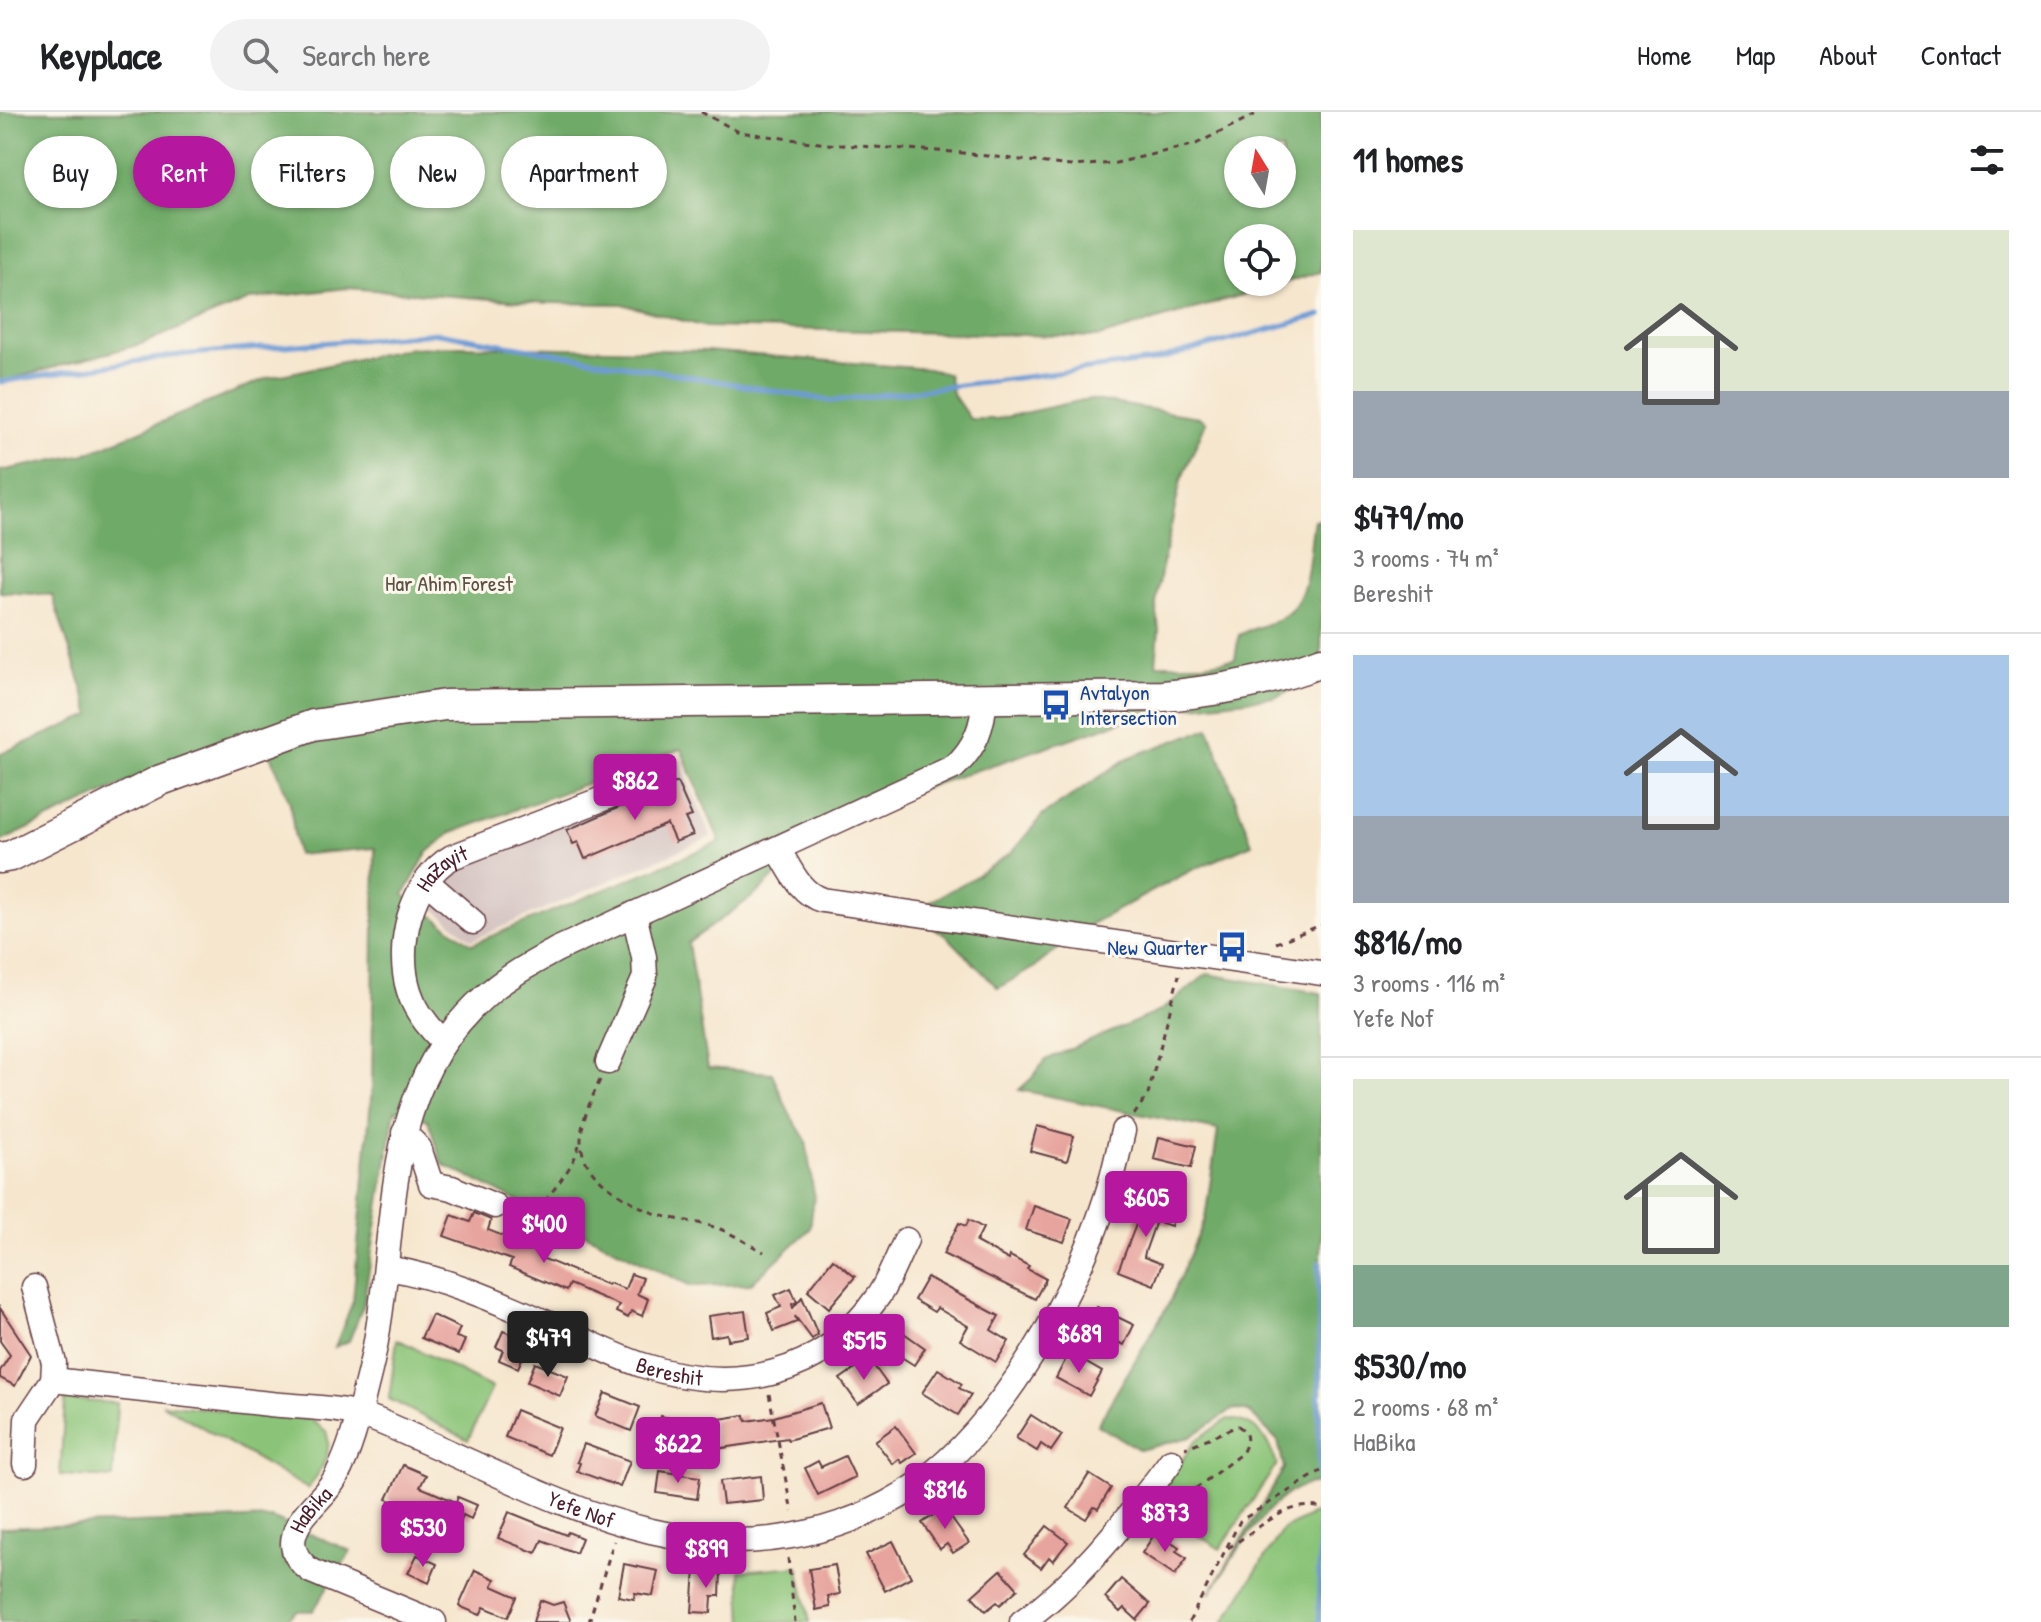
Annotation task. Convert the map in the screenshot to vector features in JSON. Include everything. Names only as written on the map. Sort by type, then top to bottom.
[{"type":"main road","points":[[0,858],[11,856],[161,780],[313,725],[380,713],[445,705],[1150,697],[1201,693],[1271,679],[1321,662]]},
{"type":"street","name":"HaBika","points":[[434,1622],[311,1571],[294,1551],[293,1543],[297,1526],[332,1484],[344,1461],[359,1413],[379,1331],[396,1175],[404,1133],[421,1081],[444,1042],[459,1021],[486,995],[518,971],[556,950],[954,767],[977,739],[985,697]]},
{"type":"street","name":"HaZayit","points":[[444,1042],[418,1012],[404,969],[408,920],[427,882],[438,867],[450,858],[623,791]]},
{"type":"street","points":[[778,849],[802,889],[822,900],[1321,973]]},
{"type":"street","points":[[427,882],[473,922]]},
{"type":"street","points":[[608,1062],[645,977],[644,957],[634,914]]},
{"type":"street","name":"Yefe Nof","points":[[53,1380],[359,1413],[562,1500],[651,1531],[696,1539],[741,1542],[791,1537],[830,1528],[874,1510],[918,1484],[951,1454],[1000,1400],[1033,1354],[1075,1277],[1107,1194],[1123,1131]]},
{"type":"street","points":[[404,1133],[419,1148],[431,1184],[452,1188],[495,1206]]},
{"type":"street","name":"Bereshit","points":[[387,1268],[415,1273],[468,1290],[642,1365],[686,1376],[729,1380],[765,1375],[811,1360],[848,1333],[879,1294],[906,1240]]},
{"type":"street","points":[[25,1464],[27,1419],[53,1380],[54,1363],[34,1287]]},
{"type":"street","points":[[1022,1622],[1073,1578],[1108,1541],[1166,1468]]},
{"type":"path","points":[[701,112],[739,132],[812,142],[954,152],[1071,166],[1116,163],[1196,144],[1260,112]]},
{"type":"path","points":[[1254,963],[1274,945],[1321,925]]},
{"type":"path","points":[[1123,1131],[1148,1094],[1184,953]]},
{"type":"path","points":[[540,1212],[575,1162],[589,1104],[608,1062]]},
{"type":"path","points":[[580,1142],[584,1160],[591,1172],[638,1207],[658,1215],[723,1230],[764,1252]]},
{"type":"path","points":[[765,1375],[791,1537],[795,1622]]},
{"type":"path","points":[[1238,1426],[1248,1438],[1242,1453],[1190,1493],[1179,1493],[1166,1468],[1179,1451],[1238,1426]]},
{"type":"path","points":[[1189,1622],[1240,1521],[1321,1471]]},
{"type":"path","points":[[1225,1550],[1286,1510],[1308,1505],[1321,1508]]},
{"type":"path","points":[[589,1622],[620,1522]]},
{"type":"shaded area","points":[[679,758],[711,837],[472,940],[412,891],[442,853]]},
{"type":"green space","points":[[0,112],[1321,112],[1321,272],[1296,279],[1296,224],[1224,224],[1224,296],[1239,296],[1099,337],[706,327],[622,304],[547,303],[347,288],[252,299],[141,344],[0,382]]},
{"type":"green space","name":"Har Ahim Forest","points":[[460,346],[707,351],[928,369],[948,374],[952,393],[970,419],[996,419],[1088,399],[1198,417],[1206,422],[1181,480],[1161,572],[1156,604],[1159,630],[1156,664],[1204,664],[1235,659],[1239,635],[1273,622],[1290,611],[1306,580],[1314,520],[1321,519],[1321,673],[1310,683],[1274,697],[1140,712],[1094,706],[1097,716],[1126,720],[903,795],[805,846],[759,892],[688,943],[708,1068],[772,1073],[789,1113],[806,1140],[814,1196],[810,1229],[751,1284],[691,1286],[442,1164],[428,1120],[395,1110],[363,1306],[349,1341],[335,1347],[353,1301],[372,1087],[375,848],[297,855],[290,803],[260,727],[184,756],[0,842],[0,754],[91,715],[52,595],[0,592],[0,471],[85,454],[267,378],[409,348]],"holes":[[[681,749],[720,842],[472,944],[404,895],[427,853],[451,833]]]},
{"type":"green space","points":[[1209,728],[1252,844],[1190,871],[1087,926],[1035,967],[998,988],[947,936],[908,914],[1012,852],[1043,815],[1128,758]]},
{"type":"green space","points":[[1207,974],[1321,993],[1321,1484],[1304,1486],[1287,1494],[1271,1508],[1242,1544],[1210,1594],[1284,1468],[1278,1441],[1249,1412],[1233,1409],[1190,1437],[1140,1450],[1097,1425],[1168,1305],[1205,1219],[1218,1130],[1019,1090],[1045,1060],[1160,1011]]},
{"type":"green space","points":[[397,1339],[492,1388],[468,1440],[389,1399]]},
{"type":"green space","points":[[65,1400],[117,1403],[113,1478],[60,1475]]},
{"type":"green space","points":[[162,1404],[310,1419],[326,1431],[327,1455],[308,1489]]},
{"type":"green space","points":[[1228,1419],[1247,1423],[1260,1432],[1277,1464],[1220,1549],[1151,1506],[1195,1441]]},
{"type":"green space","points":[[1321,1510],[1321,1622],[1224,1622],[1283,1529]]},
{"type":"green space","points":[[271,1518],[351,1551],[313,1611],[297,1611],[284,1622],[0,1622],[0,1528]]},
{"type":"green space","points":[[798,1566],[810,1622],[743,1622],[740,1571]]},
{"type":"building","points":[[677,782],[692,816],[685,818],[693,835],[675,842],[667,824],[585,859],[578,842],[573,844],[567,830]]},
{"type":"building","points":[[1037,1126],[1074,1136],[1067,1161],[1030,1151]]},
{"type":"building","points":[[1159,1137],[1196,1146],[1191,1168],[1154,1159]]},
{"type":"building","points":[[1145,1194],[1178,1206],[1171,1226],[1156,1221],[1145,1252],[1144,1257],[1162,1264],[1154,1285],[1118,1271]]},
{"type":"building","points":[[1034,1206],[1072,1219],[1064,1242],[1026,1230]]},
{"type":"building","points":[[474,1213],[491,1220],[488,1230],[541,1251],[539,1257],[608,1285],[625,1289],[631,1274],[643,1278],[637,1294],[648,1299],[642,1316],[631,1311],[628,1318],[616,1312],[619,1305],[569,1284],[566,1291],[509,1267],[512,1260],[444,1236],[452,1215],[470,1222]]},
{"type":"building","points":[[969,1220],[983,1228],[976,1242],[1009,1260],[1010,1256],[1029,1266],[1027,1269],[1046,1279],[1035,1299],[943,1254],[959,1223],[966,1226]]},
{"type":"building","points":[[833,1259],[855,1277],[829,1308],[808,1290]]},
{"type":"building","points":[[927,1277],[999,1316],[991,1330],[1009,1341],[996,1362],[960,1340],[968,1326],[937,1308],[934,1312],[914,1300]]},
{"type":"building","points":[[791,1288],[797,1302],[792,1304],[793,1308],[802,1297],[818,1335],[812,1339],[795,1316],[797,1322],[774,1331],[767,1313],[781,1307],[775,1295]]},
{"type":"building","points":[[1097,1307],[1134,1325],[1124,1345],[1112,1339],[1110,1343],[1086,1330]]},
{"type":"building","points":[[0,1308],[31,1355],[15,1386],[0,1378],[0,1371],[10,1355],[0,1341]]},
{"type":"building","points":[[745,1311],[749,1337],[728,1340],[727,1334],[711,1337],[708,1316]]},
{"type":"building","points":[[432,1315],[460,1328],[456,1337],[465,1340],[459,1354],[421,1338]]},
{"type":"building","points":[[894,1326],[925,1348],[914,1365],[882,1345]]},
{"type":"building","points":[[513,1330],[531,1338],[518,1368],[499,1360],[503,1350],[496,1347],[503,1331],[511,1334]]},
{"type":"building","points":[[1069,1353],[1102,1372],[1089,1396],[1056,1378]]},
{"type":"building","points":[[869,1359],[887,1384],[858,1404],[840,1379]]},
{"type":"building","points":[[535,1363],[568,1376],[560,1396],[527,1382]]},
{"type":"building","points":[[938,1369],[962,1384],[959,1388],[971,1395],[958,1415],[922,1393]]},
{"type":"building","points":[[605,1393],[640,1407],[631,1431],[595,1416]]},
{"type":"building","points":[[821,1403],[829,1428],[788,1440],[716,1449],[713,1420],[745,1415],[746,1421],[774,1417]]},
{"type":"building","points":[[516,1410],[560,1428],[549,1455],[505,1437]]},
{"type":"building","points":[[1031,1415],[1062,1435],[1051,1451],[1041,1444],[1037,1451],[1016,1438]]},
{"type":"building","points":[[661,1416],[689,1423],[709,1420],[705,1448],[657,1438]]},
{"type":"building","points":[[896,1426],[916,1453],[902,1463],[899,1459],[893,1464],[875,1441]]},
{"type":"building","points":[[584,1444],[630,1461],[620,1487],[577,1471]]},
{"type":"building","points":[[845,1456],[855,1477],[818,1495],[805,1468],[818,1461],[821,1467]]},
{"type":"building","points":[[403,1465],[426,1475],[420,1487],[456,1502],[458,1497],[477,1505],[471,1519],[463,1515],[459,1525],[412,1505],[410,1510],[387,1499]]},
{"type":"building","points":[[660,1471],[700,1477],[697,1499],[657,1493]]},
{"type":"building","points":[[1089,1474],[1111,1488],[1098,1509],[1094,1507],[1086,1519],[1068,1508]]},
{"type":"building","points":[[761,1476],[763,1500],[723,1504],[720,1481]]},
{"type":"building","points":[[944,1508],[969,1543],[953,1553],[947,1544],[940,1549],[922,1523]]},
{"type":"building","points":[[509,1512],[566,1535],[568,1532],[582,1538],[576,1553],[542,1540],[536,1553],[498,1538]]},
{"type":"building","points":[[1047,1526],[1068,1542],[1053,1561],[1049,1557],[1041,1568],[1024,1555]]},
{"type":"building","points":[[1156,1532],[1179,1547],[1176,1551],[1187,1558],[1175,1575],[1142,1553]]},
{"type":"building","points":[[893,1541],[911,1577],[885,1591],[866,1554]]},
{"type":"building","points":[[417,1555],[437,1564],[429,1583],[408,1573]]},
{"type":"building","points":[[624,1564],[658,1571],[653,1596],[635,1593],[634,1599],[618,1596]]},
{"type":"building","points":[[835,1565],[840,1594],[828,1596],[830,1607],[816,1610],[809,1569]]},
{"type":"building","points":[[475,1570],[495,1579],[492,1586],[517,1597],[508,1617],[484,1607],[480,1615],[459,1606]]},
{"type":"building","points":[[695,1570],[721,1571],[720,1596],[712,1596],[711,1613],[692,1612]]},
{"type":"building","points":[[1001,1570],[1018,1589],[1000,1605],[997,1602],[986,1611],[972,1596]]},
{"type":"building","points":[[1121,1579],[1150,1604],[1137,1620],[1124,1608],[1120,1612],[1105,1598]]},
{"type":"building","points":[[540,1600],[553,1605],[563,1602],[571,1622],[533,1622]]},
{"type":"waterway","points":[[0,382],[179,355],[438,333],[832,401],[1153,361],[1321,315]]},
{"type":"waterway","points":[[1319,1263],[1319,1622]]},
{"type":"place","name":"Avtalyon Intersection","points":[[1056,705]]},
{"type":"place","name":"New Quarter","points":[[1232,947]]}]
